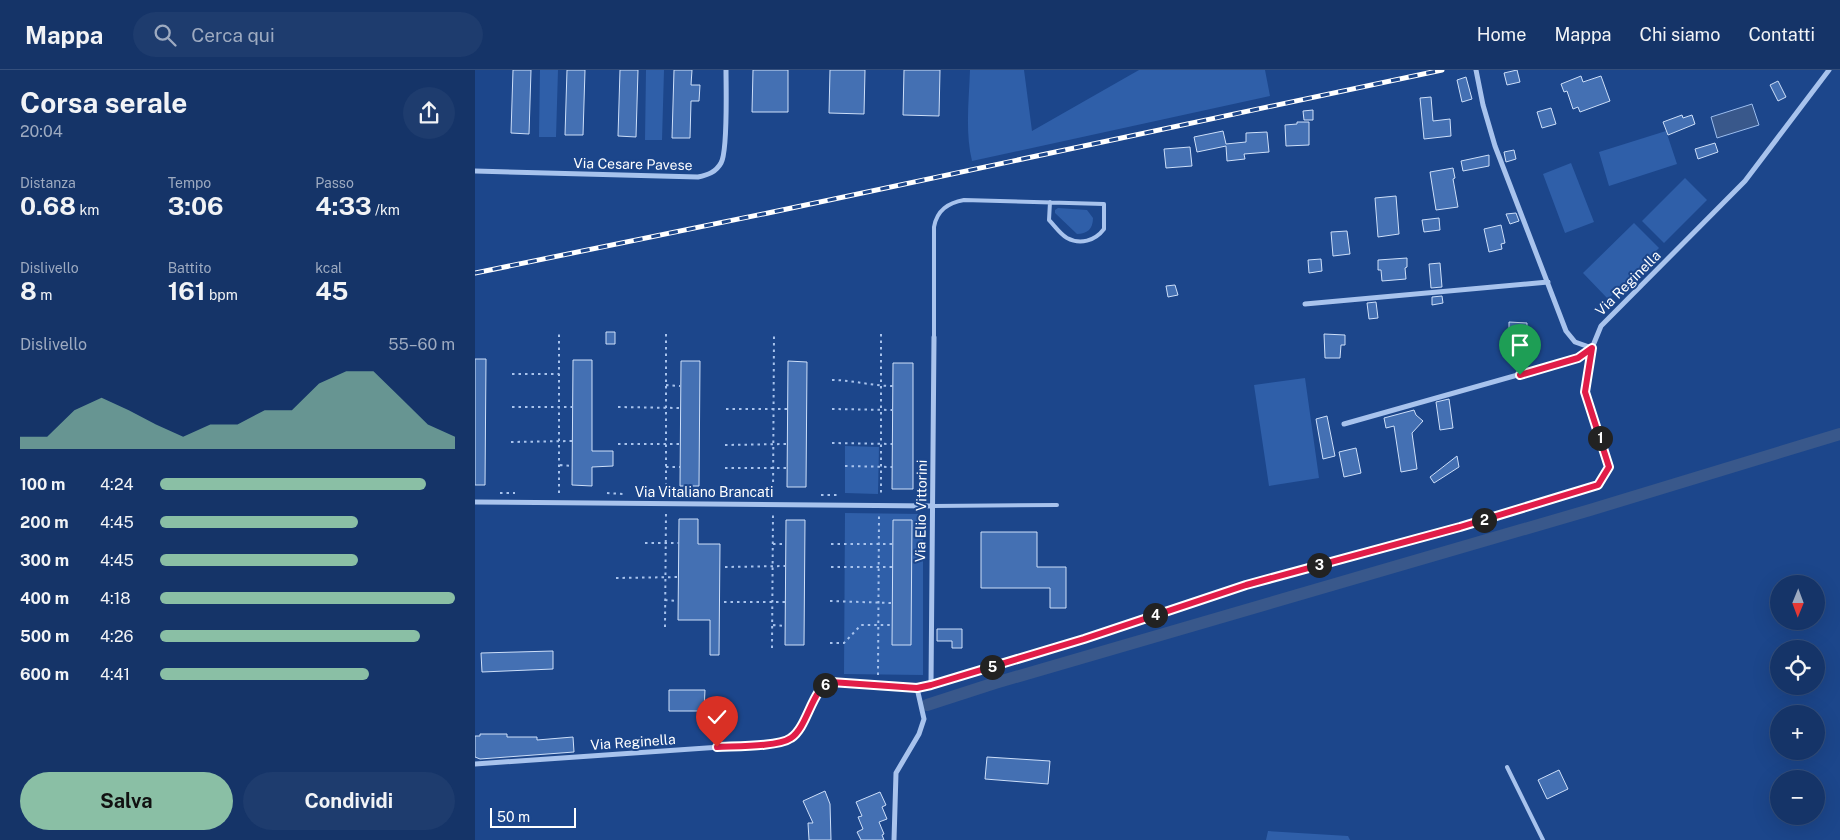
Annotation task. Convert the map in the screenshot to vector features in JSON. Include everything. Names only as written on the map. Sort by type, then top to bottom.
[{"type":"street","name":"Via Cesare Pavese","points":[[475,171],[699,177],[709,174],[718,168],[725,154],[726,70]]},
{"type":"street","points":[[1476,70],[1483,105],[1495,146],[1566,331],[1575,342],[1592,348]]},
{"type":"street","name":"Via Reginella","points":[[475,764],[778,743],[791,739],[799,731],[819,694],[831,682],[917,688],[931,685],[1084,639],[1246,585],[1460,527],[1598,485],[1609,467],[1585,392],[1592,348],[1601,326],[1745,181],[1829,70]]},
{"type":"street","points":[[1305,304],[1547,282]]},
{"type":"street","name":"Via Elio Vittorini","points":[[931,685],[934,337]]},
{"type":"street","points":[[1345,424],[1578,358],[1592,348]]},
{"type":"street","name":"Via Vitaliano Brancati","points":[[475,502],[933,506]]},
{"type":"street","points":[[894,840],[896,773],[919,734],[923,719],[917,688]]},
{"type":"lane","points":[[934,337],[934,227],[937,215],[941,210],[951,204],[964,200],[1049,202],[1104,204],[1104,229],[1096,237],[1087,241],[1077,242],[1065,237],[1049,220],[1049,202]]},
{"type":"lane","points":[[933,506],[1057,505]]},
{"type":"lane","points":[[1507,767],[1543,840]]},
{"type":"path","points":[[559,334],[559,493]]},
{"type":"path","points":[[666,334],[666,494]]},
{"type":"path","points":[[773,495],[774,334]]},
{"type":"path","points":[[881,334],[881,496]]},
{"type":"path","points":[[512,374],[559,374]]},
{"type":"path","points":[[832,380],[893,386]]},
{"type":"path","points":[[666,385],[680,386]]},
{"type":"path","points":[[512,407],[573,407]]},
{"type":"path","points":[[618,407],[680,408]]},
{"type":"path","points":[[726,410],[787,409]]},
{"type":"path","points":[[832,409],[893,410]]},
{"type":"path","points":[[511,442],[573,442]]},
{"type":"path","points":[[832,442],[892,444]]},
{"type":"path","points":[[618,444],[680,444]]},
{"type":"path","points":[[725,444],[787,444]]},
{"type":"path","points":[[559,465],[573,466]]},
{"type":"path","points":[[845,466],[892,467]]},
{"type":"path","points":[[666,467],[680,467]]},
{"type":"path","points":[[725,468],[787,468]]},
{"type":"path","points":[[500,493],[515,493]]},
{"type":"path","points":[[607,493],[623,494]]},
{"type":"path","points":[[714,494],[730,494]]},
{"type":"path","points":[[821,495],[837,495]]},
{"type":"path","points":[[665,627],[666,512]]},
{"type":"path","points":[[772,648],[773,513]]},
{"type":"path","points":[[878,674],[879,514]]},
{"type":"path","points":[[645,543],[679,543]]},
{"type":"path","points":[[773,544],[786,544]]},
{"type":"path","points":[[831,544],[893,544]]},
{"type":"path","points":[[725,567],[786,566]]},
{"type":"path","points":[[831,567],[893,567]]},
{"type":"path","points":[[616,578],[679,578]]},
{"type":"path","points":[[665,600],[679,601]]},
{"type":"path","points":[[830,601],[892,603]]},
{"type":"path","points":[[724,602],[785,602]]},
{"type":"path","points":[[772,625],[785,626]]},
{"type":"path","points":[[830,643],[843,643],[861,625],[892,625]]},
{"type":"shaded area","points":[[540,70],[558,70],[556,137],[539,137]]},
{"type":"shaded area","points":[[646,70],[664,70],[662,140],[645,140]]},
{"type":"shaded area","points":[[970,70],[1024,70],[1032,131],[1139,70],[1265,70],[1270,96],[972,161],[968,127]]},
{"type":"shaded area","points":[[1752,104],[1759,125],[1717,138],[1711,117]]},
{"type":"shaded area","points":[[1666,131],[1677,164],[1609,186],[1599,152]]},
{"type":"shaded area","points":[[1571,163],[1594,222],[1565,233],[1543,174]]},
{"type":"shaded area","points":[[1685,178],[1707,200],[1664,243],[1642,221]]},
{"type":"shaded area","points":[[1058,208],[1087,210],[1093,218],[1091,228],[1084,233],[1077,234],[1055,213],[1055,210]]},
{"type":"shaded area","points":[[1634,223],[1659,248],[1608,299],[1583,273]]},
{"type":"shaded area","points":[[1305,378],[1319,478],[1269,486],[1254,385]]},
{"type":"shaded area","points":[[845,446],[879,447],[878,494],[845,493]]},
{"type":"shaded area","points":[[845,513],[923,514],[923,675],[844,674]]},
{"type":"shaded area","points":[[1268,831],[1348,836],[1350,840],[1266,840]]},
{"type":"building","points":[[513,70],[531,70],[529,134],[511,133]]},
{"type":"building","points":[[567,70],[585,70],[583,135],[565,135]]},
{"type":"building","points":[[620,70],[638,70],[636,137],[618,136]]},
{"type":"building","points":[[674,70],[692,70],[691,85],[700,85],[699,101],[691,101],[690,138],[672,138]]},
{"type":"building","points":[[753,70],[788,70],[788,112],[752,112]]},
{"type":"building","points":[[830,70],[865,70],[864,114],[829,113]]},
{"type":"building","points":[[904,70],[940,70],[939,116],[903,115]]},
{"type":"building","points":[[1517,70],[1520,82],[1507,85],[1504,73]]},
{"type":"building","points":[[1581,76],[1583,82],[1601,76],[1610,101],[1580,112],[1578,107],[1573,109],[1567,91],[1564,92],[1561,84]]},
{"type":"building","points":[[1466,77],[1472,99],[1462,102],[1457,80]]},
{"type":"building","points":[[1778,81],[1786,97],[1778,101],[1770,85]]},
{"type":"building","points":[[1431,97],[1433,121],[1450,119],[1451,136],[1424,139],[1420,98]]},
{"type":"building","points":[[1551,108],[1556,124],[1542,128],[1537,112]]},
{"type":"building","points":[[1313,110],[1313,120],[1304,120],[1303,111]]},
{"type":"building","points":[[1682,115],[1683,118],[1692,115],[1695,124],[1668,135],[1663,122]]},
{"type":"building","points":[[1297,122],[1309,122],[1309,145],[1286,146],[1285,125],[1297,124]]},
{"type":"building","points":[[1223,131],[1226,144],[1246,142],[1246,133],[1267,132],[1269,152],[1244,154],[1245,159],[1227,161],[1226,146],[1197,152],[1194,137]]},
{"type":"building","points":[[1715,143],[1718,152],[1698,159],[1695,149]]},
{"type":"building","points":[[1190,147],[1192,166],[1166,168],[1164,149]]},
{"type":"building","points":[[1514,150],[1516,159],[1506,162],[1504,152]]},
{"type":"building","points":[[1489,155],[1489,166],[1463,171],[1461,161]]},
{"type":"building","points":[[1453,168],[1458,207],[1436,210],[1430,172]]},
{"type":"building","points":[[1396,196],[1399,234],[1378,237],[1375,198]]},
{"type":"building","points":[[1516,213],[1519,221],[1510,224],[1506,214]]},
{"type":"building","points":[[1439,218],[1440,230],[1424,232],[1422,220]]},
{"type":"building","points":[[1501,225],[1505,243],[1501,244],[1502,249],[1489,252],[1484,229]]},
{"type":"building","points":[[1347,231],[1350,254],[1333,256],[1331,232]]},
{"type":"building","points":[[1407,258],[1407,267],[1405,268],[1406,279],[1382,281],[1381,270],[1378,270],[1378,260]]},
{"type":"building","points":[[1321,259],[1322,271],[1309,273],[1308,260]]},
{"type":"building","points":[[1440,263],[1442,287],[1431,288],[1429,264]]},
{"type":"building","points":[[1175,285],[1178,295],[1168,297],[1166,286]]},
{"type":"building","points":[[1442,296],[1443,303],[1432,305],[1432,297]]},
{"type":"building","points":[[1376,302],[1378,318],[1369,319],[1367,303]]},
{"type":"building","points":[[1509,322],[1527,323],[1527,333],[1509,332]]},
{"type":"building","points":[[606,332],[615,332],[615,344],[606,344]]},
{"type":"building","points":[[1324,334],[1345,335],[1345,345],[1341,345],[1340,358],[1325,358]]},
{"type":"building","points":[[475,359],[486,359],[485,485],[475,485]]},
{"type":"building","points":[[573,360],[592,360],[592,451],[613,451],[613,466],[592,467],[592,486],[572,485]]},
{"type":"building","points":[[681,361],[700,361],[699,486],[680,486]]},
{"type":"building","points":[[788,361],[807,362],[806,487],[787,487]]},
{"type":"building","points":[[893,363],[913,363],[913,489],[892,489]]},
{"type":"building","points":[[1449,399],[1453,428],[1440,430],[1436,402]]},
{"type":"building","points":[[1414,410],[1416,415],[1423,421],[1412,433],[1417,469],[1401,472],[1394,426],[1386,428],[1384,418]]},
{"type":"building","points":[[1327,416],[1335,456],[1323,459],[1316,419]]},
{"type":"building","points":[[1356,448],[1361,473],[1344,477],[1339,452]]},
{"type":"building","points":[[1457,456],[1459,467],[1434,483],[1430,477]]},
{"type":"building","points":[[679,519],[698,519],[698,544],[720,544],[719,655],[710,655],[710,620],[678,620]]},
{"type":"building","points":[[786,520],[805,520],[804,645],[785,645]]},
{"type":"building","points":[[893,520],[912,520],[911,645],[892,645]]},
{"type":"building","points":[[981,532],[1037,532],[1037,567],[1066,567],[1066,608],[1050,608],[1050,588],[981,588]]},
{"type":"building","points":[[937,629],[962,629],[962,648],[952,648],[952,641],[937,641]]},
{"type":"building","points":[[553,651],[553,669],[482,672],[481,653]]},
{"type":"building","points":[[669,690],[705,690],[704,711],[669,711]]},
{"type":"building","points":[[480,734],[507,734],[507,737],[537,737],[537,740],[573,737],[574,752],[480,759],[475,757],[475,736],[480,736]]},
{"type":"building","points":[[987,757],[1050,761],[1048,784],[985,779]]},
{"type":"building","points":[[1559,770],[1568,789],[1547,799],[1538,780]]},
{"type":"building","points":[[825,791],[830,804],[831,840],[809,840],[808,823],[813,823],[803,801]]},
{"type":"building","points":[[880,792],[886,805],[882,807],[887,819],[879,822],[884,834],[882,835],[884,840],[861,840],[857,832],[863,829],[858,817],[862,816],[856,802]]},
{"type":"waterway","points":[[927,705],[995,683],[1590,510],[1840,434]]},
{"type":"railway","points":[[475,273],[1442,70]]},
{"type":"route","points":[[717,747],[778,743],[791,739],[799,731],[824,686],[831,682],[917,688],[931,685],[1084,639],[1246,585],[1460,527],[1598,485],[1609,467],[1585,392],[1592,348],[1578,358],[1520,375]]}]
